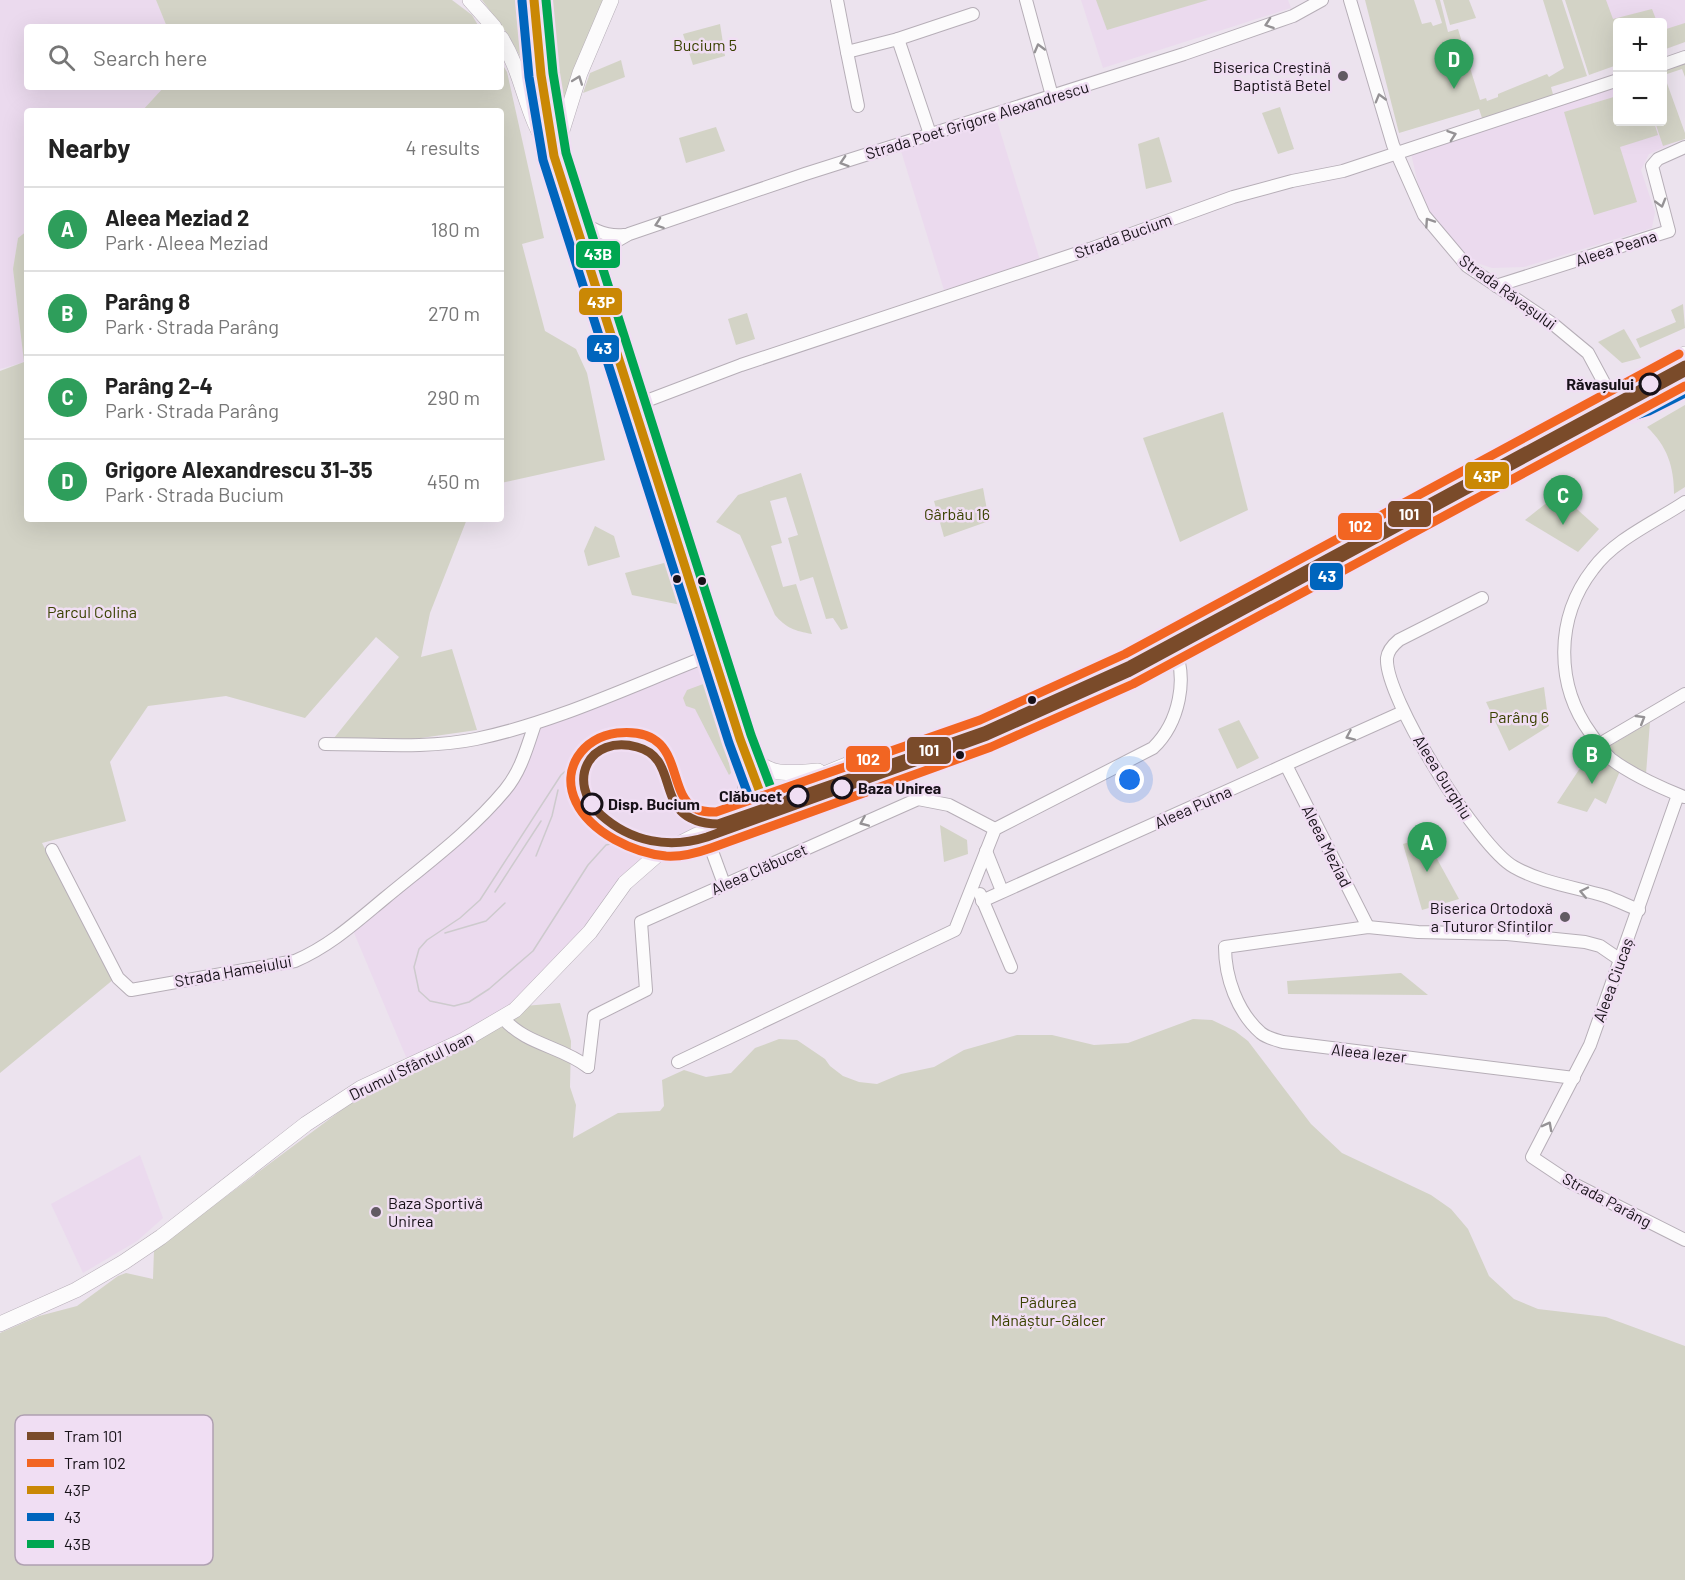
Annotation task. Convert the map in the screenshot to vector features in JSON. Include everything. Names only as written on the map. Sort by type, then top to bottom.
[{"type":"main road","points":[[470,0],[491,24]]},
{"type":"main road","points":[[534,0],[538,57],[554,156],[740,739],[764,805]]},
{"type":"main road","points":[[554,156],[580,73],[611,0]]},
{"type":"main road","points":[[504,43],[517,67],[537,133],[554,156]]},
{"type":"main road","points":[[764,805],[906,762],[1037,712],[1134,667],[1603,413],[1615,404],[1626,387],[1685,354]]},
{"type":"main road","points":[[1615,404],[1645,400],[1685,380]]},
{"type":"main road","points":[[740,739],[762,766],[774,772],[797,774],[836,770]]},
{"type":"main road","points":[[740,739],[745,767],[742,815]]},
{"type":"main road","points":[[764,805],[849,764],[874,761],[906,762]]},
{"type":"main road","name":"Drumul Sfântul Ioan","points":[[0,1324],[76,1290],[124,1262],[161,1237],[306,1124],[361,1088],[464,1040],[503,1018],[531,996],[575,948],[635,873],[657,855],[764,805]]},
{"type":"street","points":[[837,0],[858,106]]},
{"type":"street","points":[[1026,0],[1052,96]]},
{"type":"street","name":"Strada Poet Grigore Alexandrescu","points":[[629,234],[1293,16],[1322,0]]},
{"type":"street","name":"Strada Răvașului","points":[[1350,0],[1396,154],[1424,215],[1467,266],[1553,324],[1588,353],[1615,404]]},
{"type":"street","points":[[847,52],[898,39],[973,14]]},
{"type":"street","points":[[898,39],[930,134]]},
{"type":"street","points":[[1667,62],[1685,57]]},
{"type":"street","name":"Strada Bucium","points":[[633,406],[741,365],[1090,249],[1151,225],[1249,192],[1343,171],[1613,81]]},
{"type":"street","name":"Aleea Peana","points":[[1496,285],[1669,231],[1652,166],[1658,159],[1685,147]]},
{"type":"street","points":[[573,216],[595,231],[612,236],[629,234]]},
{"type":"street","points":[[593,275],[615,242],[629,234]]},
{"type":"street","points":[[1681,796],[1610,758],[1599,745],[1572,703],[1565,676],[1563,641],[1569,616],[1593,568],[1622,542],[1685,502]]},
{"type":"street","name":"Aleea Gurghiu","points":[[1482,598],[1399,640],[1390,649],[1387,658],[1389,672],[1403,712],[1465,815],[1494,850],[1512,867],[1546,881],[1605,896],[1640,910]]},
{"type":"street","points":[[678,1062],[955,930],[976,882],[995,829],[1153,748],[1162,739],[1174,713],[1181,688],[1179,662],[1173,645]]},
{"type":"street","points":[[325,744],[449,743],[475,739],[535,724],[713,654]]},
{"type":"street","points":[[1599,745],[1685,694]]},
{"type":"street","name":"Aleea Putna","points":[[982,901],[1403,712]]},
{"type":"street","name":"Strada Hameiului","points":[[52,850],[118,978],[131,990],[296,961],[317,952],[345,932],[436,857],[491,805],[506,790],[522,763],[535,724]]},
{"type":"street","name":"Aleea Meziad","points":[[1286,765],[1368,927]]},
{"type":"street","name":"Aleea Ciucaș","points":[[1532,1157],[1590,1045],[1612,986],[1619,958],[1640,910],[1681,796]]},
{"type":"street","name":"Aleea Clăbucet","points":[[503,1018],[528,1039],[567,1054],[588,1067],[594,1016],[646,990],[640,922],[918,799],[950,805],[995,829]]},
{"type":"street","points":[[705,832],[724,884]]},
{"type":"street","points":[[986,851],[1002,891]]},
{"type":"street","points":[[976,882],[1011,967]]},
{"type":"street","points":[[1368,927],[1408,932],[1507,933],[1562,939],[1600,946],[1619,958]]},
{"type":"street","name":"Aleea Iezer","points":[[1368,927],[1225,947],[1227,973],[1246,1015],[1262,1035],[1283,1042],[1574,1078]]},
{"type":"street","name":"Strada Parâng","points":[[1532,1157],[1568,1181],[1685,1240]]},
{"type":"shaded area","points":[[0,0],[156,0],[166,24],[24,24],[24,90],[161,90],[145,108],[24,108],[24,233],[18,238],[13,269],[24,362],[0,369]]},
{"type":"shaded area","points":[[1081,0],[1288,0],[1291,8],[1103,68]]},
{"type":"shaded area","points":[[1581,0],[1685,0],[1685,42],[1667,49],[1667,18],[1613,18],[1613,58]]},
{"type":"shaded area","points":[[1613,88],[1613,126],[1667,126],[1667,103],[1681,140],[1649,154],[1641,170],[1655,212],[1652,228],[1524,267],[1492,268],[1477,263],[1461,251],[1434,220],[1421,198],[1411,153]]},
{"type":"shaded area","points":[[997,121],[1040,260],[944,290],[901,151]]},
{"type":"shaded area","points":[[713,654],[740,739],[746,809],[657,855],[531,996],[409,1064],[352,928],[506,790],[535,724]]},
{"type":"shaded area","points":[[140,1155],[163,1218],[137,1241],[83,1273],[51,1204]]},
{"type":"green space","points":[[156,0],[452,0],[472,15],[477,24],[166,24]]},
{"type":"green space","points":[[482,0],[521,0],[522,60],[504,29],[504,24],[500,24]]},
{"type":"green space","points":[[551,0],[605,0],[558,115],[554,100]]},
{"type":"green space","points":[[1096,0],[1208,0],[1107,30]]},
{"type":"green space","points":[[1365,0],[1414,0],[1422,24],[1431,22],[1433,26],[1442,23],[1435,0],[1440,0],[1448,32],[1458,29],[1480,100],[1486,98],[1487,101],[1498,97],[1498,94],[1547,74],[1549,77],[1564,68],[1543,0],[1562,0],[1587,76],[1551,87],[1554,98],[1483,121],[1479,109],[1399,133]]},
{"type":"green space","points":[[1443,0],[1469,0],[1476,18],[1450,25]]},
{"type":"green space","points":[[1565,0],[1606,0],[1613,19],[1613,66],[1589,75]]},
{"type":"green space","points":[[1652,9],[1655,18],[1617,18]]},
{"type":"green space","points":[[1685,23],[1685,42],[1667,49],[1667,29]]},
{"type":"green space","name":"Bucium 5","points":[[720,24],[725,56],[693,65],[683,34]]},
{"type":"green space","points":[[621,60],[625,77],[583,93],[590,73]]},
{"type":"green space","points":[[1685,61],[1685,77],[1682,69],[1667,74],[1667,67]]},
{"type":"green space","points":[[504,67],[544,238],[522,244],[545,331],[576,349],[587,373],[605,460],[504,482],[504,108],[145,108],[161,90],[504,90]]},
{"type":"green space","points":[[1667,83],[1685,133],[1685,139],[1663,146],[1656,126],[1667,126]]},
{"type":"green space","points":[[1613,97],[1613,126],[1655,126],[1658,135],[1620,147],[1637,202],[1594,215],[1564,112]]},
{"type":"green space","points":[[1280,107],[1294,149],[1278,154],[1262,113]]},
{"type":"green space","points":[[716,127],[725,151],[686,163],[679,138]]},
{"type":"green space","points":[[1159,137],[1172,182],[1146,189],[1138,144]]},
{"type":"green space","points":[[24,233],[24,362],[13,269],[18,238]]},
{"type":"green space","points":[[1683,304],[1685,328],[1640,348],[1636,339],[1676,322],[1671,310]]},
{"type":"green space","points":[[747,313],[755,339],[736,345],[728,319]]},
{"type":"green space","points":[[1624,329],[1641,358],[1622,363],[1598,342]]},
{"type":"green space","name":"Parcul Colina","points":[[24,362],[24,522],[466,522],[430,613],[421,657],[452,649],[477,730],[414,739],[334,738],[399,657],[376,637],[305,718],[226,696],[148,706],[110,762],[126,821],[42,843],[114,979],[0,1073],[0,371]]},
{"type":"green space","points":[[1685,405],[1685,487],[1674,494],[1673,474],[1668,457],[1660,442],[1647,427]]},
{"type":"green space","points":[[1223,412],[1248,510],[1180,542],[1143,438]]},
{"type":"green space","points":[[801,473],[848,628],[841,630],[833,618],[826,619],[813,577],[800,581],[788,538],[798,535],[786,497],[770,501],[782,543],[771,546],[783,587],[796,584],[812,634],[791,628],[775,615],[740,535],[716,522],[738,495]]},
{"type":"green space","name":"Gârbău 16","points":[[983,488],[989,521],[944,537],[934,501]]},
{"type":"green space","points":[[1559,493],[1599,529],[1578,552],[1525,520]]},
{"type":"green space","points":[[595,526],[614,536],[620,557],[588,566],[584,551]]},
{"type":"green space","points":[[668,562],[681,605],[632,595],[625,573]]},
{"type":"green space","points":[[706,683],[718,709],[731,773],[729,775],[695,709],[686,706],[683,698],[687,690]]},
{"type":"green space","name":"Parâng 6","points":[[1544,687],[1549,726],[1509,751],[1486,702]]},
{"type":"green space","points":[[1239,720],[1259,758],[1237,769],[1218,729]]},
{"type":"green space","points":[[1650,722],[1646,774],[1627,764],[1608,747]]},
{"type":"green space","points":[[1588,756],[1620,771],[1606,804],[1595,798],[1587,812],[1557,803]]},
{"type":"green space","points":[[940,825],[967,840],[968,854],[944,862]]},
{"type":"green space","points":[[1425,837],[1459,899],[1422,910],[1403,844]]},
{"type":"green space","points":[[1401,973],[1428,995],[1288,994],[1287,981]]},
{"type":"green space","name":"Pădurea Mănăștur-Gălcer","points":[[560,1003],[571,1041],[570,1087],[576,1105],[573,1138],[618,1113],[660,1111],[664,1106],[662,1080],[684,1070],[706,1077],[731,1073],[755,1048],[779,1039],[797,1040],[825,1059],[843,1076],[859,1082],[877,1084],[901,1074],[934,1067],[964,1050],[1017,1035],[1052,1035],[1094,1045],[1128,1043],[1193,1019],[1212,1020],[1235,1031],[1248,1041],[1311,1124],[1342,1153],[1431,1195],[1451,1209],[1468,1229],[1489,1276],[1514,1299],[1538,1309],[1606,1317],[1685,1346],[1685,1580],[0,1580],[0,1333],[39,1316],[77,1306],[118,1276],[126,1273],[153,1279],[154,1250],[355,1100],[435,1047],[524,1006]]},
{"type":"tram line","name":"102","points":[[1679,354],[1125,654],[980,720],[716,812],[705,812],[694,808],[685,800],[671,762],[664,749],[654,739],[639,734],[617,733],[594,741],[578,757],[571,778],[576,802],[592,823],[627,846],[666,856],[684,855],[711,848],[991,747],[1133,684],[1685,386]]},
{"type":"tram line","name":"101","points":[[1685,365],[1130,665],[984,731],[718,824],[697,821],[683,813],[674,802],[660,764],[651,754],[637,747],[620,745],[606,748],[595,754],[588,764],[584,776],[585,789],[590,802],[613,824],[638,837],[651,841],[693,841],[987,736],[1128,673],[1685,372]]},
{"type":"tram line","points":[[625,744],[603,744],[590,749],[561,775],[480,900],[460,918],[427,940],[419,949],[414,967],[419,991],[430,1001],[454,1006],[469,1002],[489,989],[533,951],[588,865],[606,845],[622,841],[674,846],[700,839]]},
{"type":"tram line","points":[[536,856],[552,816],[558,790]]},
{"type":"tram line","points":[[495,892],[541,821]]},
{"type":"tram line","points":[[445,933],[486,921],[505,903]]},
{"type":"transit line","name":"43P","points":[[534,0],[541,75],[554,156],[740,739],[767,811],[986,733],[1134,667],[1603,413],[1645,400],[1685,380]]},
{"type":"transit line","name":"43B","points":[[546,0],[553,73],[566,153],[751,735],[774,796],[982,722],[1129,656],[1597,402],[1641,389],[1680,369]]},
{"type":"transit line","name":"43","points":[[522,1],[529,77],[543,160],[729,743],[756,816],[763,822],[771,822],[990,744],[1139,678],[1608,424],[1649,411],[1685,393]]},
{"type":"place","name":"Biserica Creștină Baptistă Betel","points":[[1343,76]]},
{"type":"place","name":"Grigore Alexandrescu 31-35","points":[[1454,89]]},
{"type":"place","name":"Răvașului","points":[[1650,384]]},
{"type":"place","name":"Parâng 2-4","points":[[1563,525]]},
{"type":"place","name":"Parâng 8","points":[[1592,784]]},
{"type":"place","name":"Baza Unirea","points":[[842,788]]},
{"type":"place","name":"Clăbucet","points":[[798,796]]},
{"type":"place","name":"Disp. Bucium","points":[[592,804]]},
{"type":"place","name":"Aleea Meziad 2","points":[[1427,872]]},
{"type":"place","name":"Biserica Ortodoxă a Tuturor Sfinților","points":[[1565,917]]},
{"type":"place","name":"Baza Sportivă Unirea","points":[[376,1212]]}]
